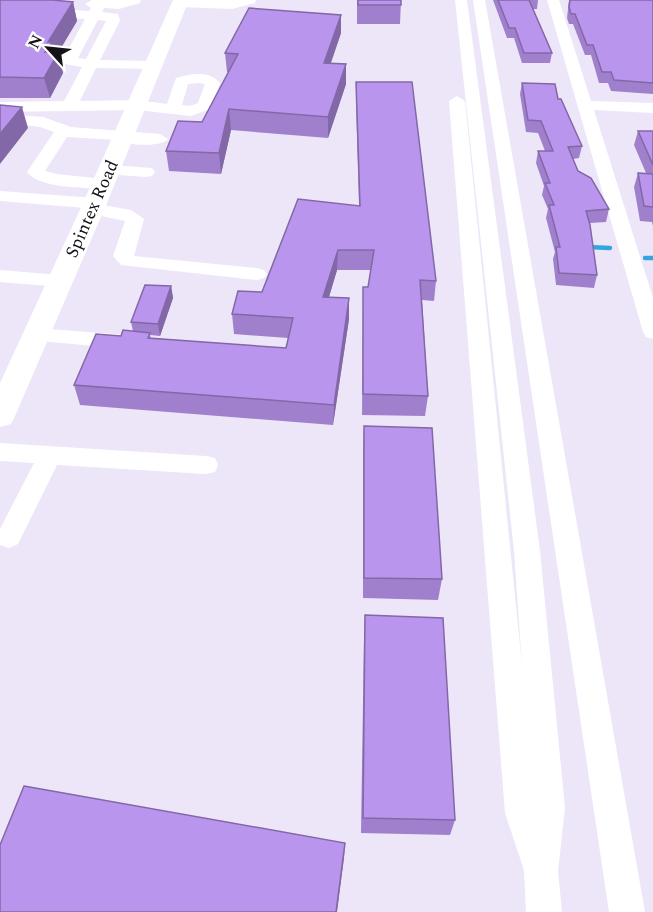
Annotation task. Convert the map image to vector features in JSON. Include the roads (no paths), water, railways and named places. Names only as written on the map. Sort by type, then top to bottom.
[{"type":"main road","name":"Spintex Road","points":[[0,415],[9,375],[36,335],[124,137],[181,1]]},
{"type":"street","points":[[39,0],[45,3],[72,2],[99,6],[113,17],[70,105]]},
{"type":"street","points":[[0,9],[118,5],[135,0]]},
{"type":"street","points":[[181,1],[232,5],[250,0]]},
{"type":"street","points":[[447,0],[521,813],[541,871]]},
{"type":"street","points":[[461,0],[527,551],[549,808],[541,871],[544,912]]},
{"type":"street","points":[[479,0],[627,912]]},
{"type":"street","points":[[553,0],[649,304],[653,332]]},
{"type":"street","points":[[99,6],[69,61],[91,64],[154,65]]},
{"type":"street","points":[[0,107],[137,105],[174,108]]},
{"type":"street","points":[[585,105],[653,108]]},
{"type":"street","points":[[0,119],[43,122],[63,131],[160,139]]},
{"type":"street","points":[[63,131],[36,172],[40,176],[100,192],[125,214],[135,219],[123,256],[128,261],[256,274]]},
{"type":"street","points":[[0,196],[100,192],[146,172]]},
{"type":"street","points":[[0,276],[60,280]]},
{"type":"street","points":[[36,335],[152,344]]},
{"type":"street","points":[[0,452],[206,465]]},
{"type":"street","points":[[9,537],[50,455]]},
{"type":"waterway","points":[[588,247],[610,248]]},
{"type":"waterway","points":[[645,258],[653,258]]}]
